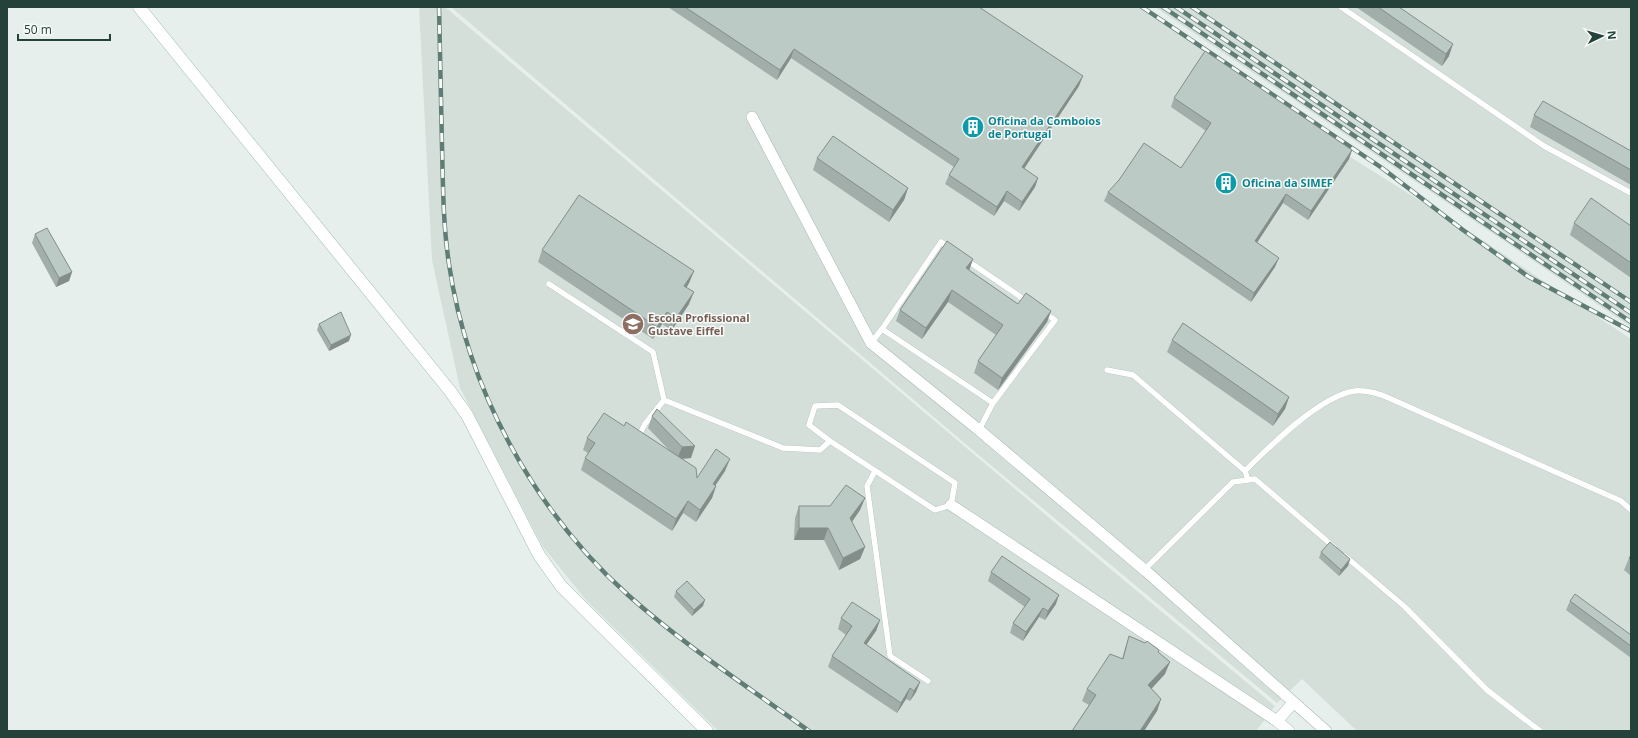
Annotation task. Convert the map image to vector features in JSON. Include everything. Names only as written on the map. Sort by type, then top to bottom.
[{"type":"street","points":[[139,7],[450,391],[467,415],[539,555],[560,586],[707,731]]},
{"type":"street","points":[[752,117],[871,343],[978,430],[1144,570],[1292,703],[1326,731]]},
{"type":"street","points":[[951,505],[1277,721],[1289,731]]},
{"type":"street","points":[[1277,721],[1292,703]]},
{"type":"lane","points":[[1341,7],[1544,146],[1631,193]]},
{"type":"lane","points":[[871,343],[941,242],[954,251]]},
{"type":"lane","points":[[960,255],[1055,320],[993,403],[978,430]]},
{"type":"lane","points":[[549,284],[653,352],[664,400]]},
{"type":"lane","points":[[882,329],[993,403]]},
{"type":"lane","points":[[1107,370],[1133,375],[1245,471],[1248,480]]},
{"type":"lane","points":[[1245,471],[1277,439],[1300,421],[1346,393],[1365,392],[1391,399],[1621,501],[1631,510]]},
{"type":"lane","points":[[638,438],[645,424],[664,400]]},
{"type":"lane","points":[[664,400],[783,448],[820,450],[830,441]]},
{"type":"lane","points":[[838,405],[955,483],[951,505],[935,510],[875,471],[809,425],[815,406],[838,405]]},
{"type":"lane","points":[[875,471],[867,486],[890,656],[928,681]]},
{"type":"lane","points":[[1144,570],[1233,482],[1255,479],[1399,602],[1486,690],[1540,731]]},
{"type":"shaded area","name":"Escola Profissional Gustave Eiffel","points":[[419,7],[445,7],[1066,532],[1275,706],[1256,731],[718,731],[586,600],[543,547],[460,388],[432,260]]},
{"type":"shaded area","points":[[451,7],[1144,7],[1339,150],[1470,232],[1631,339],[1631,731],[1357,731],[1302,679],[1277,703],[975,452]]},
{"type":"shaded area","points":[[1155,7],[1631,7],[1631,327],[1507,243]]},
{"type":"building","name":"Oficina da Comboios de Portugal","points":[[685,7],[979,7],[1083,76],[1022,167],[1038,178],[1022,202],[1007,191],[997,207],[949,175],[959,159],[794,49],[780,70]]},
{"type":"building","points":[[1378,7],[1399,7],[1453,44],[1446,54]]},
{"type":"building","name":"Oficina da SIMEF","points":[[1205,51],[1352,150],[1311,211],[1286,194],[1255,241],[1279,258],[1254,293],[1108,192],[1119,180],[1144,143],[1181,168],[1211,123],[1174,98]]},
{"type":"building","points":[[1543,101],[1631,151],[1631,170],[1534,115]]},
{"type":"building","points":[[833,136],[908,188],[893,210],[817,158]]},
{"type":"building","points":[[579,195],[694,271],[684,286],[694,292],[676,318],[667,312],[657,327],[542,250]]},
{"type":"building","points":[[1591,198],[1631,226],[1631,263],[1574,223]]},
{"type":"building","points":[[47,228],[72,272],[59,278],[35,234]]},
{"type":"building","points":[[947,241],[973,259],[966,268],[1018,304],[1026,293],[1051,311],[1002,378],[978,361],[1003,325],[952,290],[926,328],[900,310]]},
{"type":"building","points":[[341,312],[351,335],[331,345],[319,324]]},
{"type":"building","points":[[1183,323],[1289,397],[1278,414],[1172,340]]},
{"type":"building","points":[[657,409],[695,446],[682,447],[652,416]]},
{"type":"building","points":[[604,413],[624,426],[626,422],[696,468],[697,478],[716,449],[730,459],[713,484],[716,486],[700,510],[688,501],[676,519],[585,458],[595,443],[587,438]]},
{"type":"building","points":[[846,485],[865,498],[850,518],[865,547],[843,558],[828,528],[799,528],[799,506],[830,506]]},
{"type":"building","points":[[1330,542],[1350,559],[1341,570],[1321,552]]},
{"type":"building","points":[[1002,556],[1059,595],[1048,611],[1043,608],[1026,632],[1013,623],[1030,599],[991,572]]},
{"type":"building","points":[[687,581],[705,600],[694,610],[676,591]]},
{"type":"building","points":[[1575,594],[1631,635],[1631,646],[1570,601]]},
{"type":"building","points":[[852,602],[880,620],[864,643],[920,682],[914,691],[910,688],[901,703],[832,656],[852,626],[841,618]]},
{"type":"building","points":[[1129,636],[1145,643],[1147,641],[1159,650],[1158,652],[1170,662],[1148,685],[1161,699],[1140,731],[1072,731],[1096,695],[1087,689],[1110,654],[1123,659]]},
{"type":"railway","points":[[439,7],[444,205],[449,264],[458,310],[471,356],[489,401],[510,444],[535,486],[563,525],[594,562],[628,595],[671,631],[809,731]]},
{"type":"railway","points":[[1142,7],[1382,168],[1463,230],[1529,277],[1631,331]]},
{"type":"railway","points":[[1163,7],[1631,322]]},
{"type":"railway","points":[[1176,7],[1631,313]]},
{"type":"railway","points":[[1192,7],[1631,302]]},
{"type":"place","name":"Oficina da Comboios de Portugal","points":[[973,127]]},
{"type":"place","name":"Oficina da SIMEF","points":[[1226,183]]},
{"type":"place","name":"Escola Profissional Gustave Eiffel","points":[[633,324]]}]
